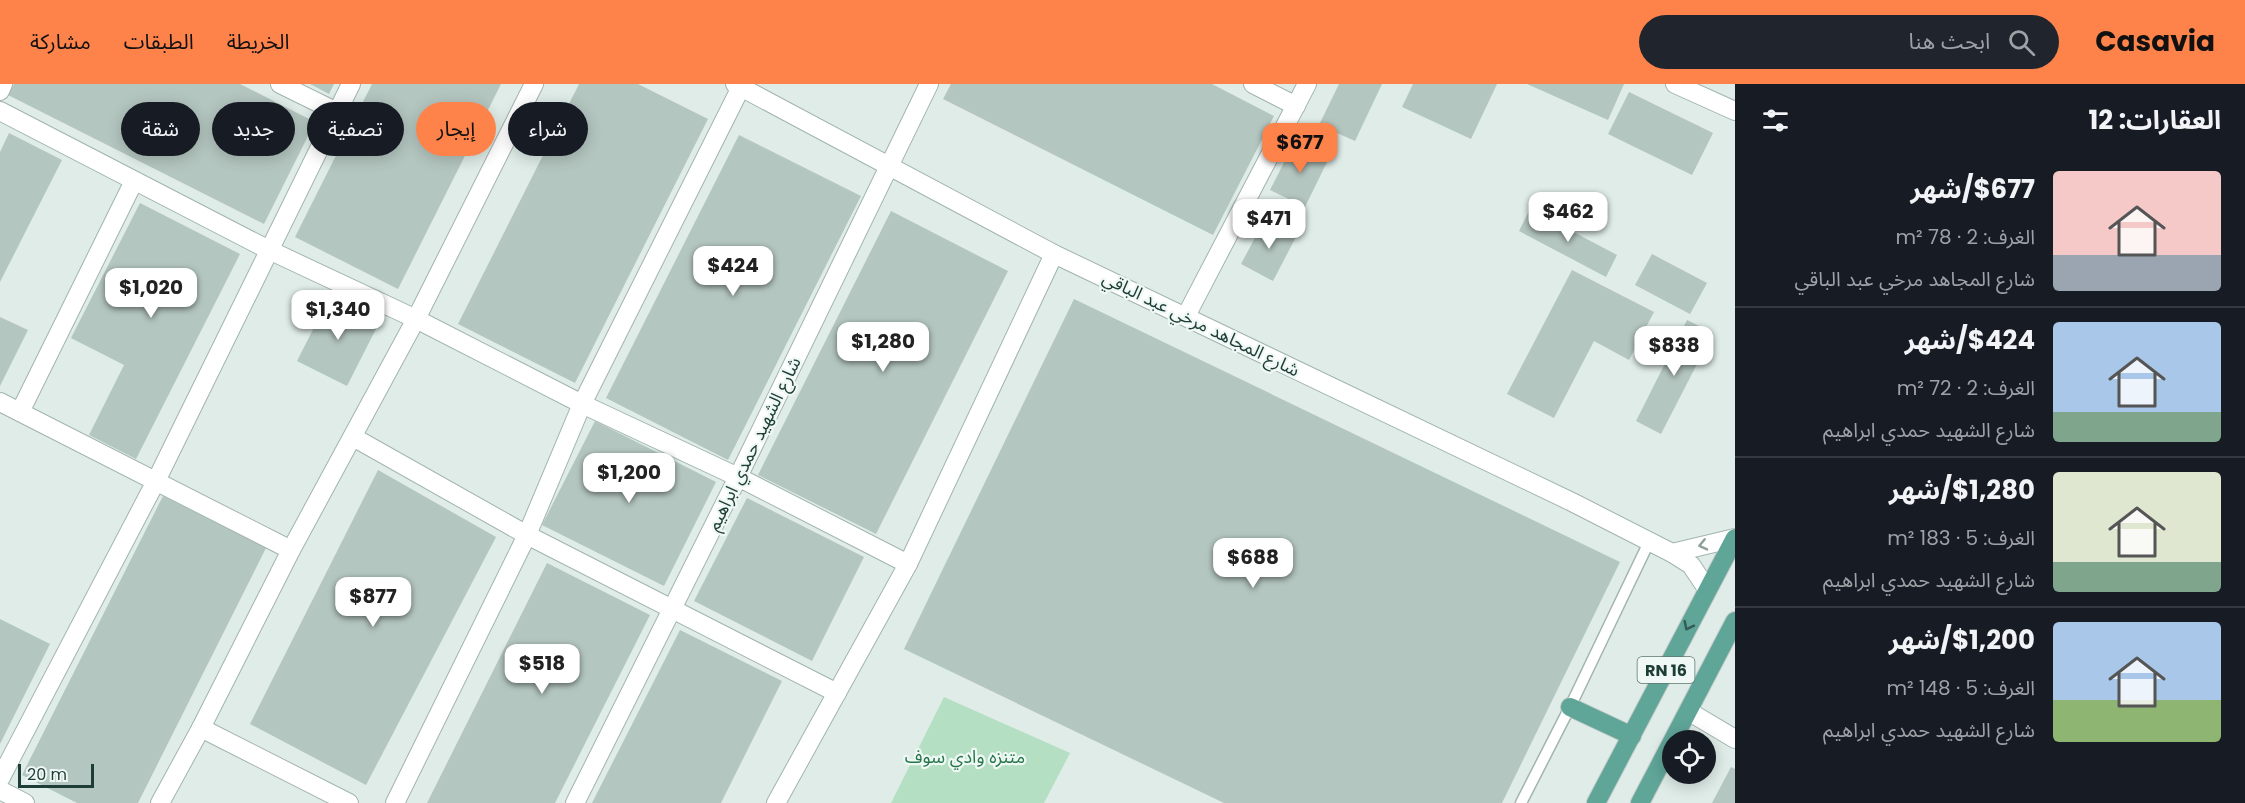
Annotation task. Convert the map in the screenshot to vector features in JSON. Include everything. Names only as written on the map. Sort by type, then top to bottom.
[{"type":"main road","name":"RN 16","points":[[1596,803],[1735,538]]},
{"type":"main road","name":"RN 16","points":[[1640,803],[1735,621]]},
{"type":"main road","points":[[1570,707],[1632,736]]},
{"type":"street","points":[[0,91],[3,84]]},
{"type":"street","points":[[280,84],[317,102]]},
{"type":"street","points":[[342,102],[351,84]]},
{"type":"street","points":[[160,803],[201,728],[291,550],[416,319],[534,84]]},
{"type":"street","name":"شارع الشهيد حمدي ابراهيم","points":[[575,803],[738,477],[929,84]]},
{"type":"street","points":[[1253,84],[1296,106]]},
{"type":"street","points":[[1186,316],[1307,84]]},
{"type":"street","points":[[1674,84],[1735,111]]},
{"type":"street","points":[[395,803],[527,535],[582,404],[738,86]]},
{"type":"street","name":"شارع المجاهد مرخي عبد الباقي","points":[[738,86],[1054,254],[1672,552],[1691,566],[1707,589]]},
{"type":"street","points":[[0,111],[269,250],[416,319],[582,404],[738,477],[908,564]]},
{"type":"street","points":[[0,780],[156,481],[315,156]]},
{"type":"street","points":[[20,412],[134,181]]},
{"type":"street","points":[[776,803],[908,564],[1054,254]]},
{"type":"street","points":[[0,402],[291,550]]},
{"type":"street","points":[[353,437],[527,535],[837,693]]},
{"type":"street","points":[[1672,552],[1735,538]]},
{"type":"street","points":[[1688,711],[1735,740]]},
{"type":"street","points":[[201,728],[349,803]]},
{"type":"street","points":[[0,790],[26,803]]},
{"type":"lane","points":[[1521,803],[1649,542]]},
{"type":"green space","name":"متنزه وادي سوف","points":[[944,697],[1070,753],[1044,803],[891,803]]},
{"type":"building","points":[[14,84],[240,84],[276,102],[212,102],[212,156],[295,156],[295,112],[307,118],[307,138],[264,224],[129,156],[200,156],[200,102],[121,102],[121,152],[8,95]]},
{"type":"building","points":[[310,84],[334,84],[329,94]]},
{"type":"building","points":[[372,84],[501,84],[492,102],[416,102],[416,156],[465,156],[398,289],[295,237],[336,156],[404,156],[404,102],[363,102]]},
{"type":"building","points":[[579,84],[638,84],[708,119],[575,383],[458,324],[543,156],[588,156],[588,102],[570,102]]},
{"type":"building","points":[[951,84],[1212,84],[1274,116],[1213,235],[943,99]]},
{"type":"building","points":[[1339,84],[1382,84],[1355,141],[1319,125]]},
{"type":"building","points":[[1413,84],[1497,84],[1471,139],[1402,107]]},
{"type":"building","points":[[1527,84],[1624,84],[1608,120]]},
{"type":"building","points":[[1629,92],[1713,133],[1692,175],[1608,134]]},
{"type":"building","points":[[9,133],[62,160],[0,282],[0,152]]},
{"type":"building","points":[[739,135],[861,196],[728,460],[606,398]]},
{"type":"building","points":[[1295,141],[1329,158],[1305,207],[1270,190]]},
{"type":"building","points":[[140,203],[240,254],[136,459],[89,435],[124,365],[71,338]]},
{"type":"building","points":[[1530,209],[1617,255],[1606,277],[1519,231]]},
{"type":"building","points":[[891,211],[1008,271],[876,534],[758,475]]},
{"type":"building","points":[[1265,219],[1297,235],[1273,281],[1241,264]]},
{"type":"building","points":[[1652,254],[1707,283],[1690,314],[1635,285]]},
{"type":"building","points":[[1572,270],[1654,312],[1629,360],[1594,341],[1554,418],[1507,394]]},
{"type":"building","points":[[330,296],[380,321],[347,386],[297,361]]},
{"type":"building","points":[[1074,299],[1620,562],[1502,803],[1224,803],[904,649]]},
{"type":"building","points":[[0,317],[28,330],[0,386]]},
{"type":"building","points":[[1687,320],[1713,333],[1661,434],[1636,421]]},
{"type":"building","points":[[595,421],[716,482],[664,586],[542,525]]},
{"type":"building","points":[[378,470],[496,537],[366,785],[250,724]]},
{"type":"building","points":[[163,496],[266,548],[138,803],[77,803],[22,775]]},
{"type":"building","points":[[747,498],[864,557],[812,661],[694,601]]},
{"type":"building","points":[[547,563],[650,615],[555,803],[427,803]]},
{"type":"building","points":[[0,619],[50,644],[0,744]]},
{"type":"building","points":[[680,630],[782,681],[721,803],[592,803]]},
{"type":"building","points":[[1731,767],[1735,769],[1735,803],[1712,803]]}]
